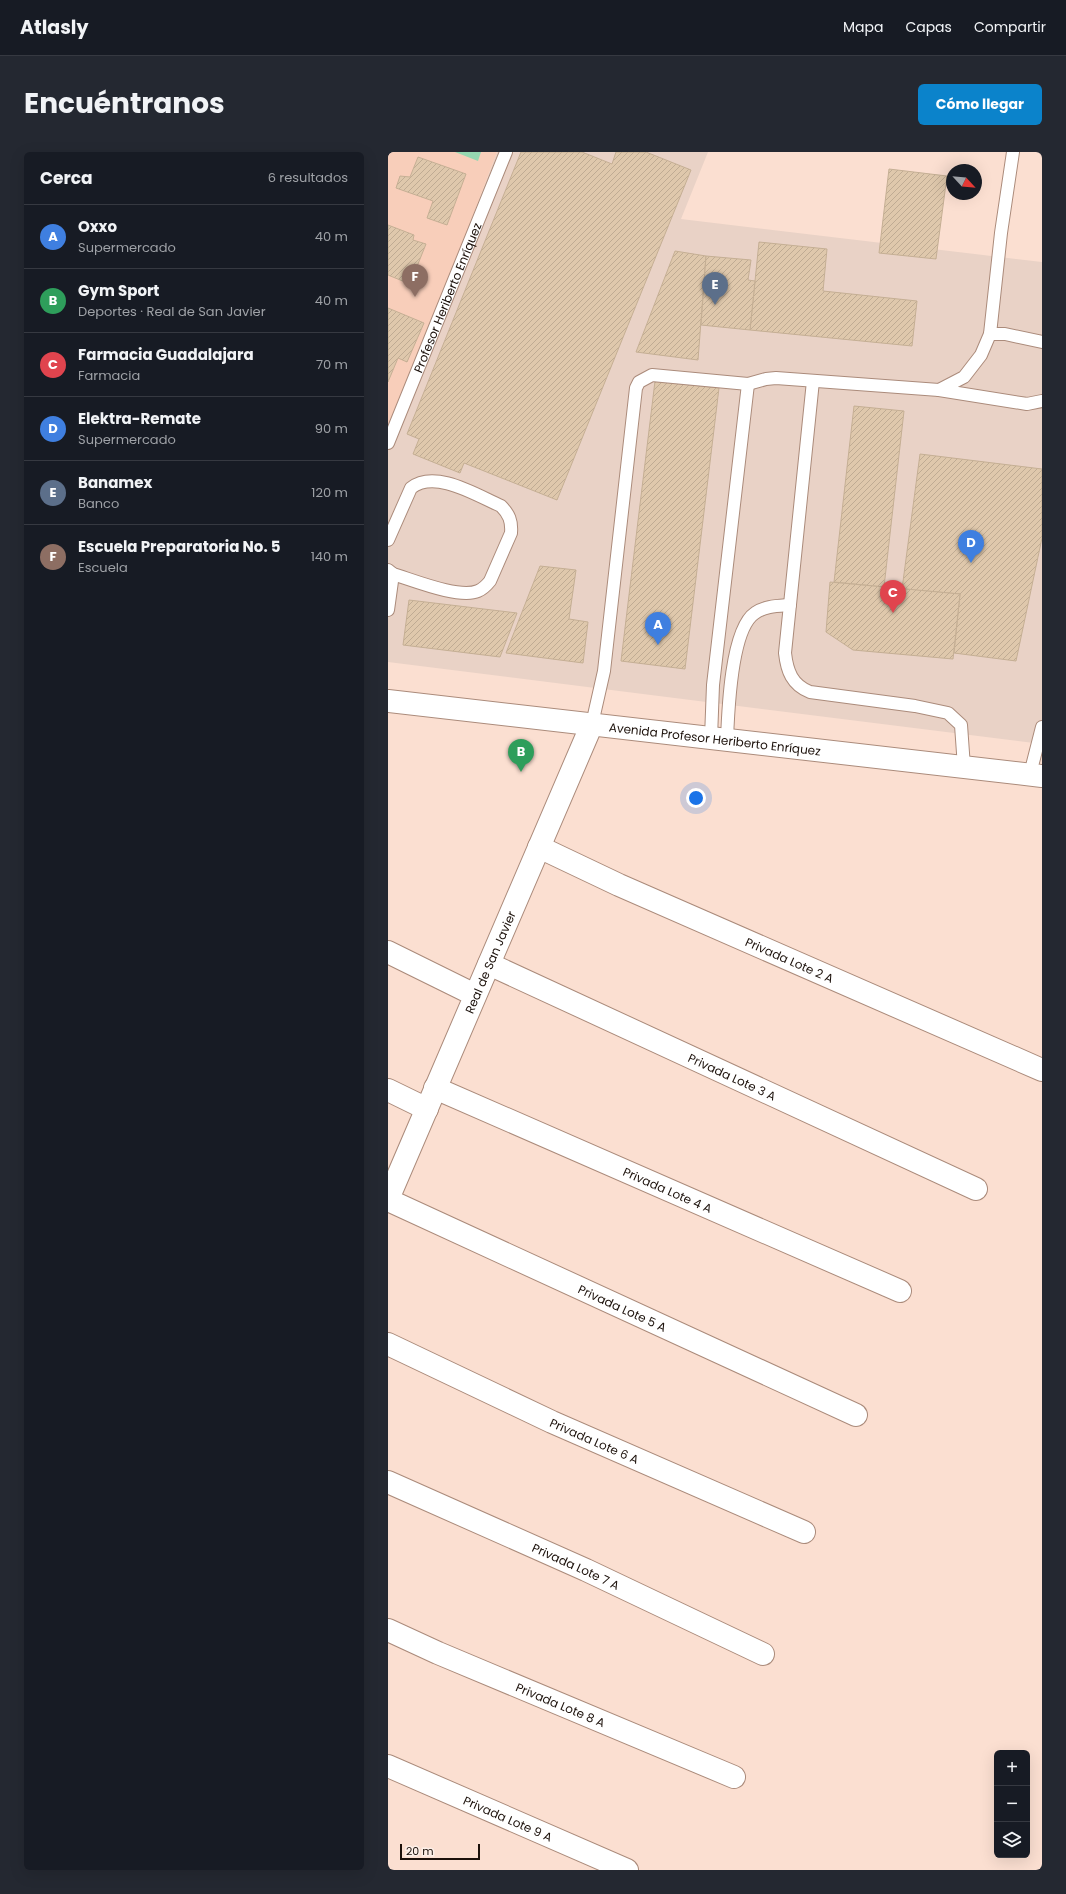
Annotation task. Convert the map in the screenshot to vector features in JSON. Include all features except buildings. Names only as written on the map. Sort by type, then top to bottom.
[{"type":"street","name":"Avenida Profesor Heriberto Enríquez","points":[[388,701],[1036,775]]},
{"type":"street","name":"Real de San Javier","points":[[388,1200],[592,724]]},
{"type":"street","name":"Privada Lote 2 A","points":[[539,847],[619,885],[1042,1070]]},
{"type":"street","points":[[388,952],[475,995]]},
{"type":"street","name":"Privada Lote 3 A","points":[[489,964],[976,1189]]},
{"type":"street","name":"Privada Lote 4 A","points":[[436,1088],[900,1291]]},
{"type":"street","points":[[388,1090],[427,1109]]},
{"type":"street","name":"Privada Lote 5 A","points":[[388,1200],[856,1415]]},
{"type":"street","name":"Privada Lote 6 A","points":[[388,1344],[552,1422],[804,1532]]},
{"type":"street","name":"Privada Lote 7 A","points":[[388,1482],[586,1570],[763,1654]]},
{"type":"street","name":"Privada Lote 8 A","points":[[388,1630],[438,1653],[734,1776]]},
{"type":"street","name":"Privada Lote 9 A","points":[[388,1766],[628,1870]]},
{"type":"lane","name":"Profesor Heriberto Enríquez","points":[[388,443],[506,152]]},
{"type":"lane","points":[[939,390],[964,377],[981,355],[990,334],[1001,233],[1013,152]]},
{"type":"lane","points":[[990,334],[1005,334],[1042,342]]},
{"type":"lane","points":[[592,724],[604,671],[636,388],[639,382],[652,375],[748,384],[766,378],[939,390],[1027,404],[1039,403],[1042,400]]},
{"type":"lane","points":[[813,381],[786,653],[789,675],[798,686],[810,692],[915,706],[948,713],[961,725],[964,767]]},
{"type":"lane","points":[[719,739],[713,685],[748,384]]},
{"type":"lane","points":[[388,540],[411,488],[418,482],[426,480],[440,481],[501,506],[506,512],[512,525],[490,581],[485,587],[477,592],[452,591],[390,572],[388,610]]},
{"type":"lane","points":[[719,739],[743,628],[754,614],[768,607],[790,605]]},
{"type":"lane","points":[[1036,775],[1042,727]]},
{"type":"shaded area","points":[[388,152],[497,152],[388,441]]},
{"type":"shaded area","points":[[497,152],[708,152],[681,219],[1042,262],[1042,744],[388,662],[388,442]]},
{"type":"green space","points":[[455,152],[481,152],[478,161]]},
{"type":"place","name":"Escuela Preparatoria No. 5","points":[[415,297]]},
{"type":"place","name":"Banamex","points":[[715,305]]},
{"type":"place","name":"Elektra-Remate","points":[[971,563]]},
{"type":"place","name":"Farmacia Guadalajara","points":[[893,613]]},
{"type":"place","name":"Oxxo","points":[[658,645]]},
{"type":"place","name":"Gym Sport","points":[[521,772]]}]
